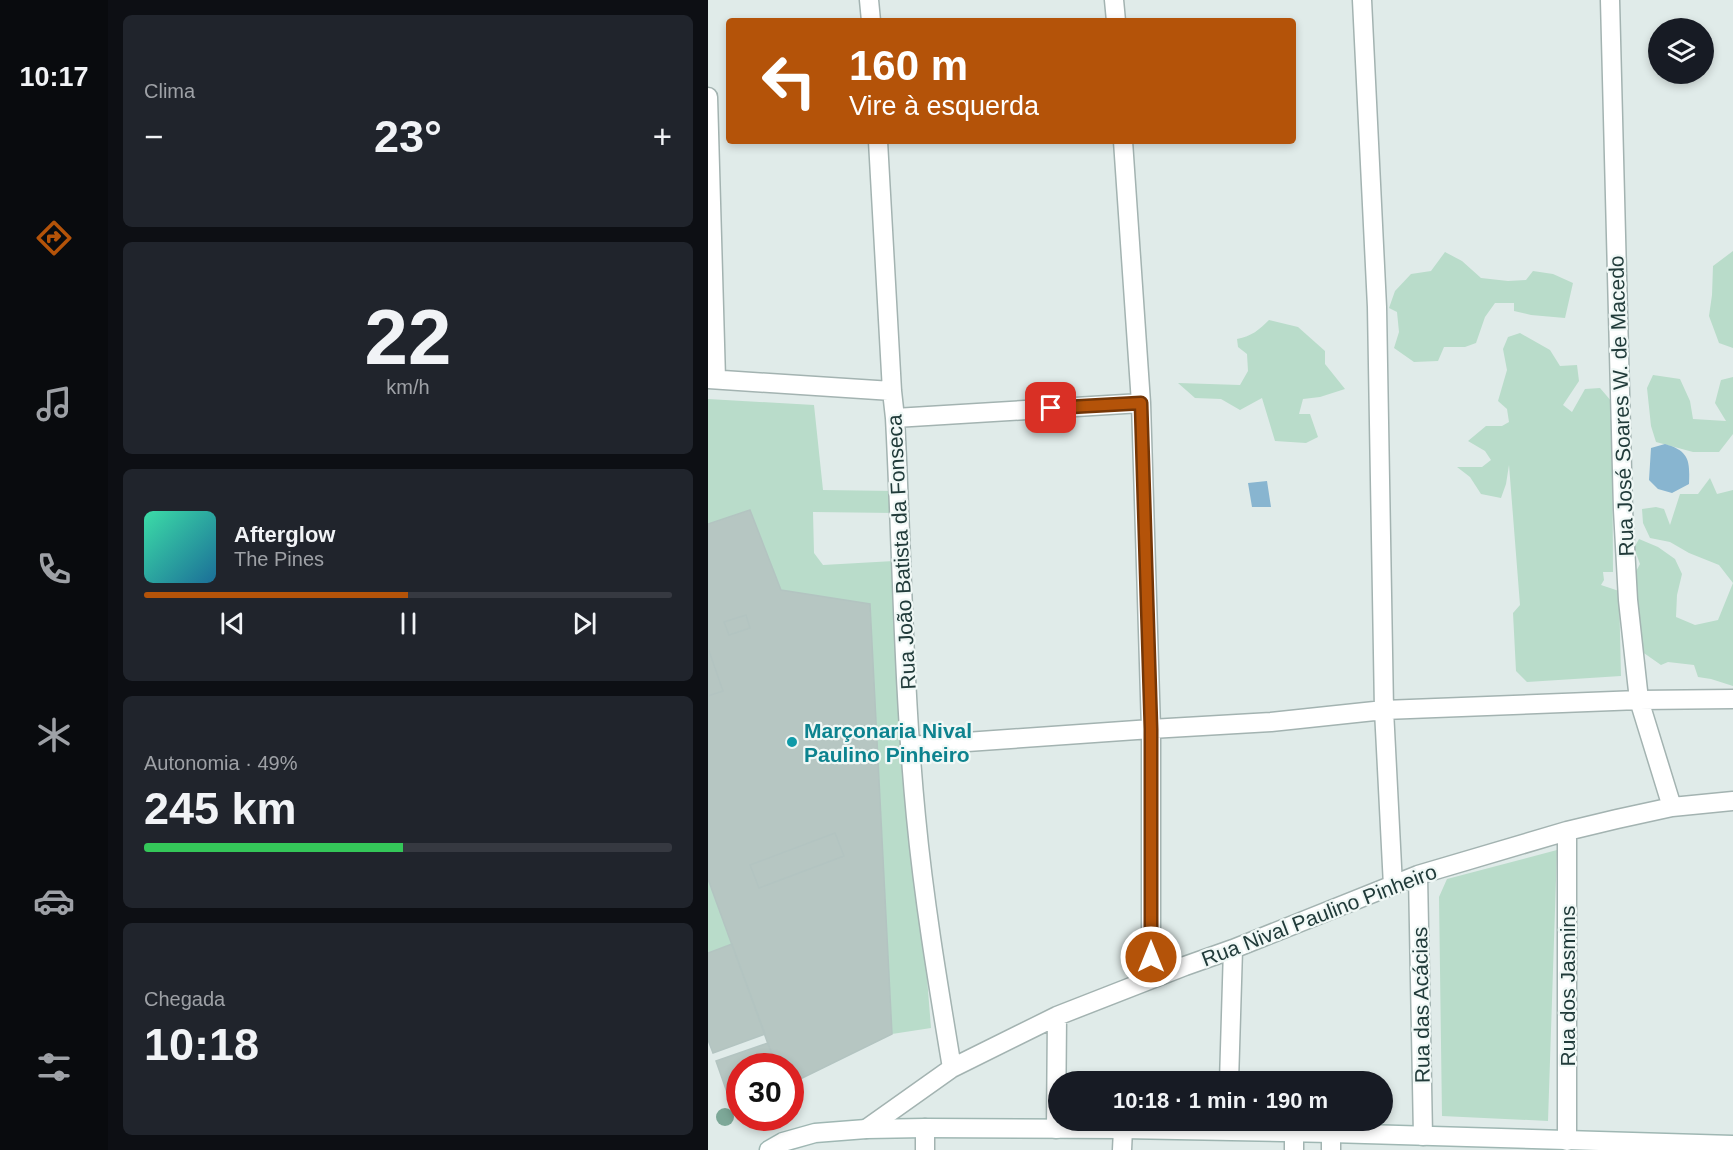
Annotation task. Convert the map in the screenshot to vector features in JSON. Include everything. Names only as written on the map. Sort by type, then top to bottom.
[{"type":"street","points":[[869,0],[871,18]]},
{"type":"street","points":[[1114,0],[1116,18]]},
{"type":"street","points":[[1362,0],[1377,307],[1384,710],[1393,886]]},
{"type":"street","name":"Rua José Soares W. de Macedo","points":[[1610,0],[1623,510],[1628,600],[1639,700],[1672,807]]},
{"type":"street","points":[[708,97],[712,379],[892,391]]},
{"type":"street","name":"Rua João Batista da Fonseca","points":[[878,144],[895,418],[910,746],[929,927],[952,1068]]},
{"type":"street","points":[[1124,144],[1141,403],[1151,729],[1151,980]]},
{"type":"street","points":[[895,418],[1141,403]]},
{"type":"street","points":[[910,746],[1271,722],[1384,710],[1639,700],[1733,699]]},
{"type":"street","name":"Rua Nival Paulino Pinheiro","points":[[866,1128],[952,1068],[1057,1016],[1233,949],[1418,874],[1567,831],[1672,807],[1733,801]]},
{"type":"street","name":"Rua dos Jasmins","points":[[1567,831],[1567,1141]]},
{"type":"street","name":"Rua das Acácias","points":[[1418,874],[1424,1136]]},
{"type":"street","points":[[1229,1071],[1233,949]]},
{"type":"street","points":[[1057,1016],[1057,1071]]},
{"type":"street","points":[[769,1150],[783,1142],[815,1133],[866,1128],[1048,1129]]},
{"type":"street","points":[[925,1150],[926,1128]]},
{"type":"street","points":[[1122,1150],[1123,1131]]},
{"type":"street","points":[[1250,1131],[1294,1141],[1424,1136],[1497,1144],[1536,1145],[1567,1141],[1703,1147],[1733,1145]]},
{"type":"green space","points":[[1733,251],[1733,348],[1719,343],[1709,316],[1713,266]]},
{"type":"green space","points":[[1445,252],[1462,261],[1481,278],[1526,280],[1533,271],[1553,274],[1573,283],[1565,318],[1531,315],[1514,311],[1514,303],[1495,303],[1485,317],[1476,343],[1465,347],[1444,347],[1438,361],[1414,362],[1394,348],[1399,332],[1397,312],[1389,308],[1395,291],[1411,274],[1431,271]]},
{"type":"green space","points":[[1269,320],[1298,327],[1325,351],[1325,364],[1345,389],[1320,397],[1303,399],[1299,414],[1310,414],[1318,437],[1306,443],[1275,441],[1262,398],[1240,410],[1221,399],[1195,398],[1178,383],[1240,385],[1248,371],[1247,354],[1238,347],[1237,339],[1255,332]]},
{"type":"green space","points":[[1520,333],[1550,350],[1560,366],[1577,365],[1579,381],[1563,405],[1572,412],[1585,389],[1600,388],[1612,402],[1613,572],[1603,572],[1604,580],[1601,585],[1619,591],[1621,676],[1527,682],[1516,671],[1513,613],[1520,605],[1509,465],[1501,498],[1481,494],[1470,477],[1457,467],[1482,467],[1491,460],[1485,451],[1468,441],[1486,426],[1502,426],[1509,422],[1507,409],[1498,401],[1507,370],[1503,349],[1508,337]]},
{"type":"green space","points":[[1653,375],[1680,379],[1690,401],[1693,419],[1726,421],[1715,403],[1721,380],[1733,377],[1733,434],[1719,452],[1693,452],[1656,442],[1651,426],[1647,388]]},
{"type":"green space","points":[[708,399],[814,405],[823,490],[895,491],[895,513],[813,512],[814,553],[823,565],[894,561],[931,1028],[892,1034],[870,605],[781,590],[750,511],[708,524]]},
{"type":"green space","points":[[1710,478],[1717,494],[1733,490],[1733,583],[1719,565],[1689,553],[1670,542],[1650,538],[1643,523],[1642,509],[1656,507],[1664,509],[1670,525],[1680,494],[1698,494]]},
{"type":"green space","points":[[1639,539],[1658,547],[1675,559],[1682,574],[1677,595],[1676,617],[1695,625],[1718,620],[1733,583],[1733,686],[1698,677],[1694,665],[1668,662],[1661,665],[1641,651],[1633,577],[1640,564],[1634,548]]},
{"type":"green space","points":[[1557,850],[1548,1121],[1442,1116],[1439,897],[1447,879]]},
{"type":"green space","points":[[708,879],[732,944],[708,953]]},
{"type":"water","points":[[1665,444],[1683,453],[1689,469],[1689,484],[1672,493],[1658,489],[1649,480],[1651,448]]},
{"type":"water","points":[[1267,481],[1271,507],[1252,507],[1248,483]]},
{"type":"building","name":"Marçonaria Nival Paulino Pinheiro","points":[[750,510],[781,590],[870,604],[892,1034],[804,1077],[804,1053],[771,1053],[708,879],[708,524]]},
{"type":"building","points":[[746,615],[750,628],[729,635],[724,622]]},
{"type":"building","points":[[708,648],[723,691],[708,696]]},
{"type":"building","points":[[835,833],[844,856],[759,888],[750,865]]},
{"type":"building","points":[[732,944],[765,1034],[713,1053],[708,1040],[708,953]]},
{"type":"building","points":[[768,1043],[771,1053],[739,1053]]},
{"type":"building","points":[[726,1058],[726,1089],[716,1061]]},
{"type":"place","name":"Marçonaria Nival Paulino Pinheiro","points":[[792,742]]},
{"type":"route","points":[[1051,408],[1141,403],[1151,729],[1151,957]]}]
